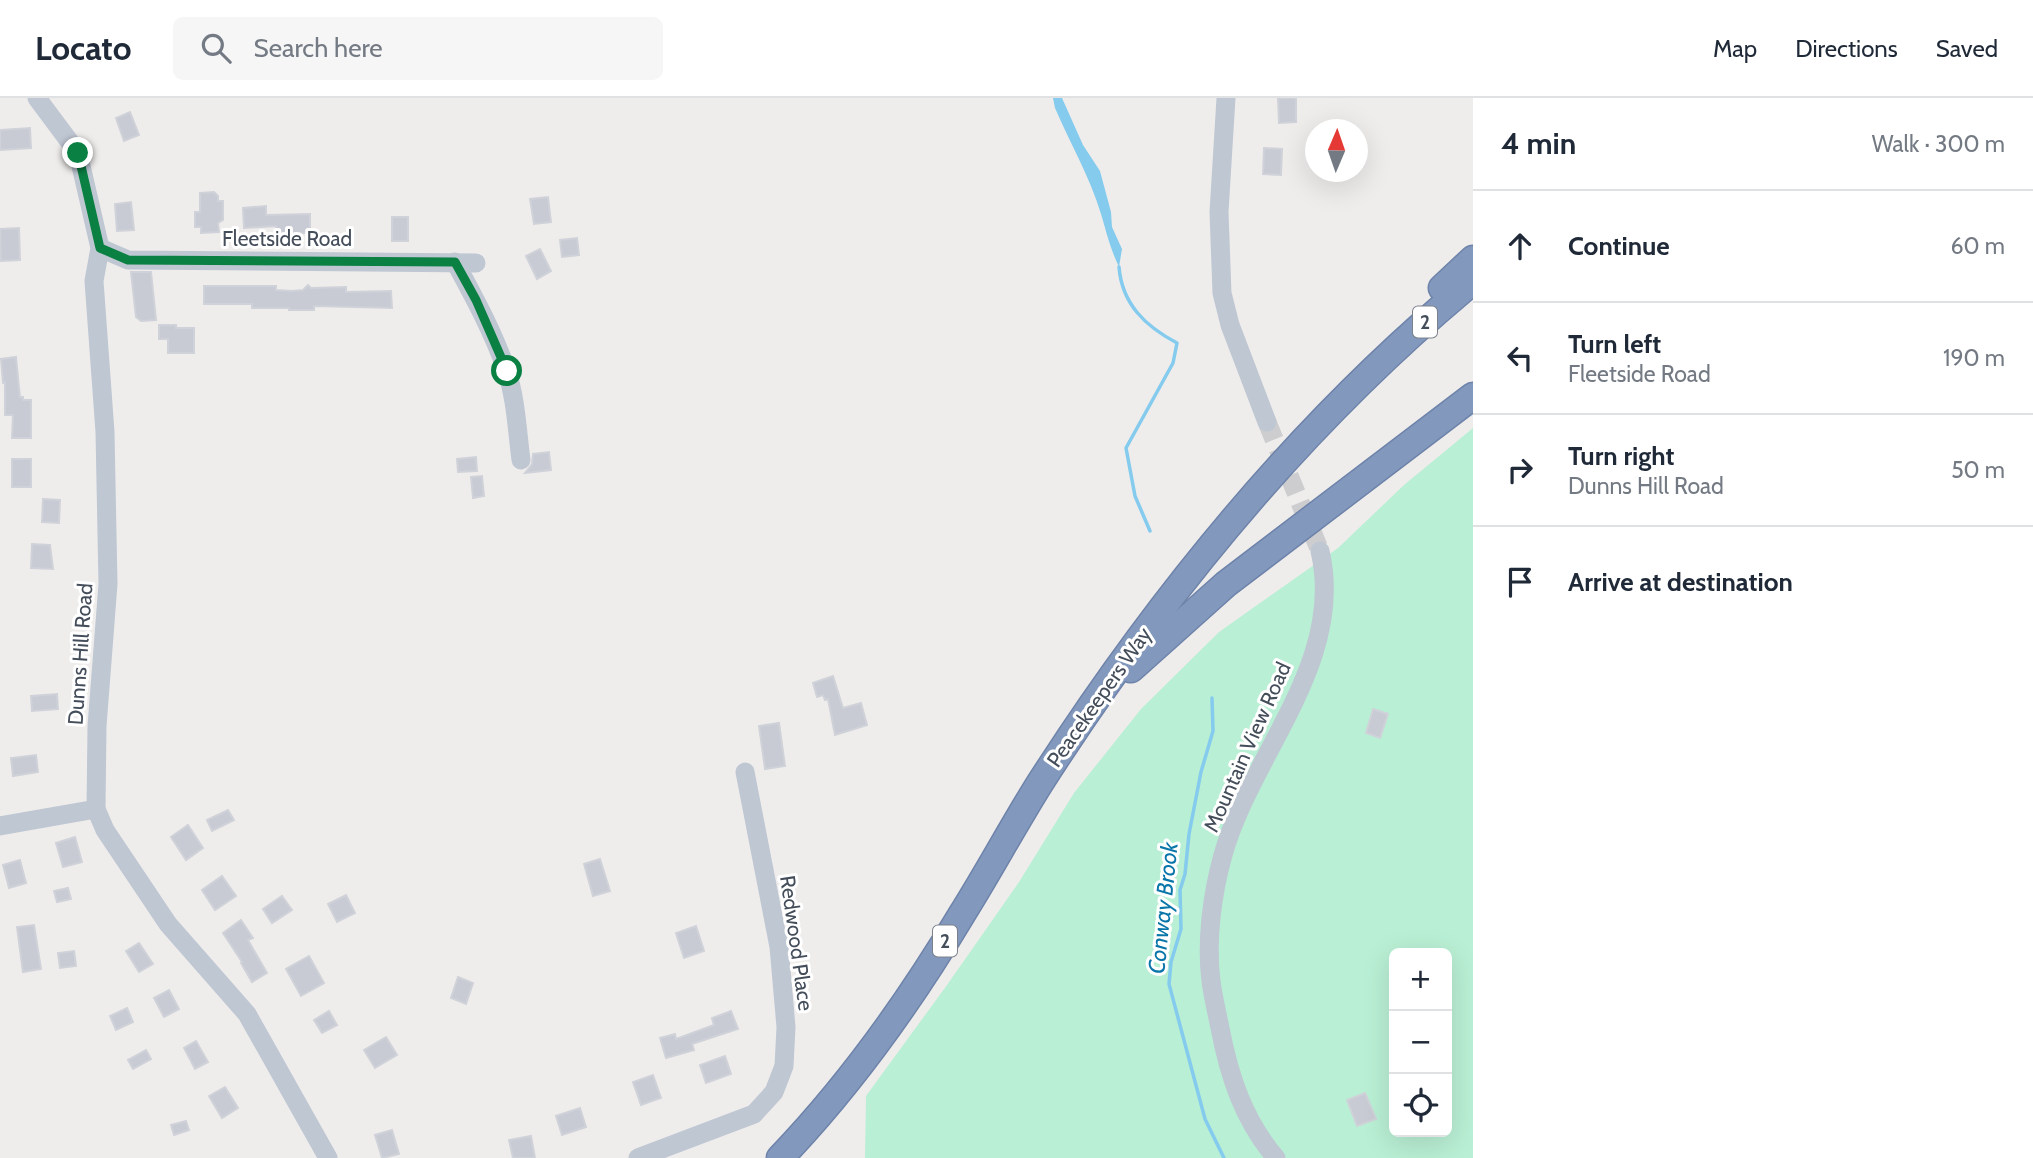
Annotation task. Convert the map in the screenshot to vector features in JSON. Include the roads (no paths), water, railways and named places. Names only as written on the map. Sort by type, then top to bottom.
[{"type":"highway","points":[[1378,365],[1437,293],[1473,259]]},
{"type":"highway","name":"Peacekeepers Way","points":[[780,1158],[841,1090],[886,1029],[961,917],[1039,786],[1089,709],[1189,572],[1290,454],[1378,365],[1473,281]]},
{"type":"highway","points":[[1089,709],[1226,584],[1473,396]]},
{"type":"street","name":"Dunns Hill Road","points":[[37,98],[78,153],[100,248],[94,281],[105,432],[108,584],[97,726],[96,809],[105,830],[168,924],[247,1014],[328,1158]]},
{"type":"street","points":[[1226,98],[1219,212],[1222,293],[1230,325],[1267,422]]},
{"type":"street","name":"Fleetside Road","points":[[100,248],[128,260],[476,263]]},
{"type":"street","points":[[455,262],[476,300],[507,371],[521,460]]},
{"type":"street","name":"Mountain View Road","points":[[1276,1158],[1261,1140],[1239,1099],[1232,1078],[1211,982],[1209,948],[1223,854],[1235,822],[1302,683],[1313,653],[1326,592],[1320,551]]},
{"type":"street","name":"Redwood Place","points":[[638,1158],[754,1114],[774,1092],[784,1066],[786,1027],[779,947],[745,772]]},
{"type":"street","points":[[0,826],[96,809]]},
{"type":"water","points":[[1053,98],[1062,98],[1083,145],[1100,171],[1111,212],[1112,227],[1122,249],[1119,267],[1091,187]]},
{"type":"waterway","name":"Conway Brook","points":[[1119,267],[1130,303],[1145,321],[1177,343],[1173,363],[1126,448],[1135,496],[1150,531]]},
{"type":"waterway","name":"Conway Brook","points":[[1212,698],[1213,731],[1201,772],[1189,834],[1185,874],[1180,890],[1181,929],[1171,962],[1169,984],[1205,1119],[1224,1158]]},
{"type":"tunnel","points":[[1267,422],[1320,551]]}]
